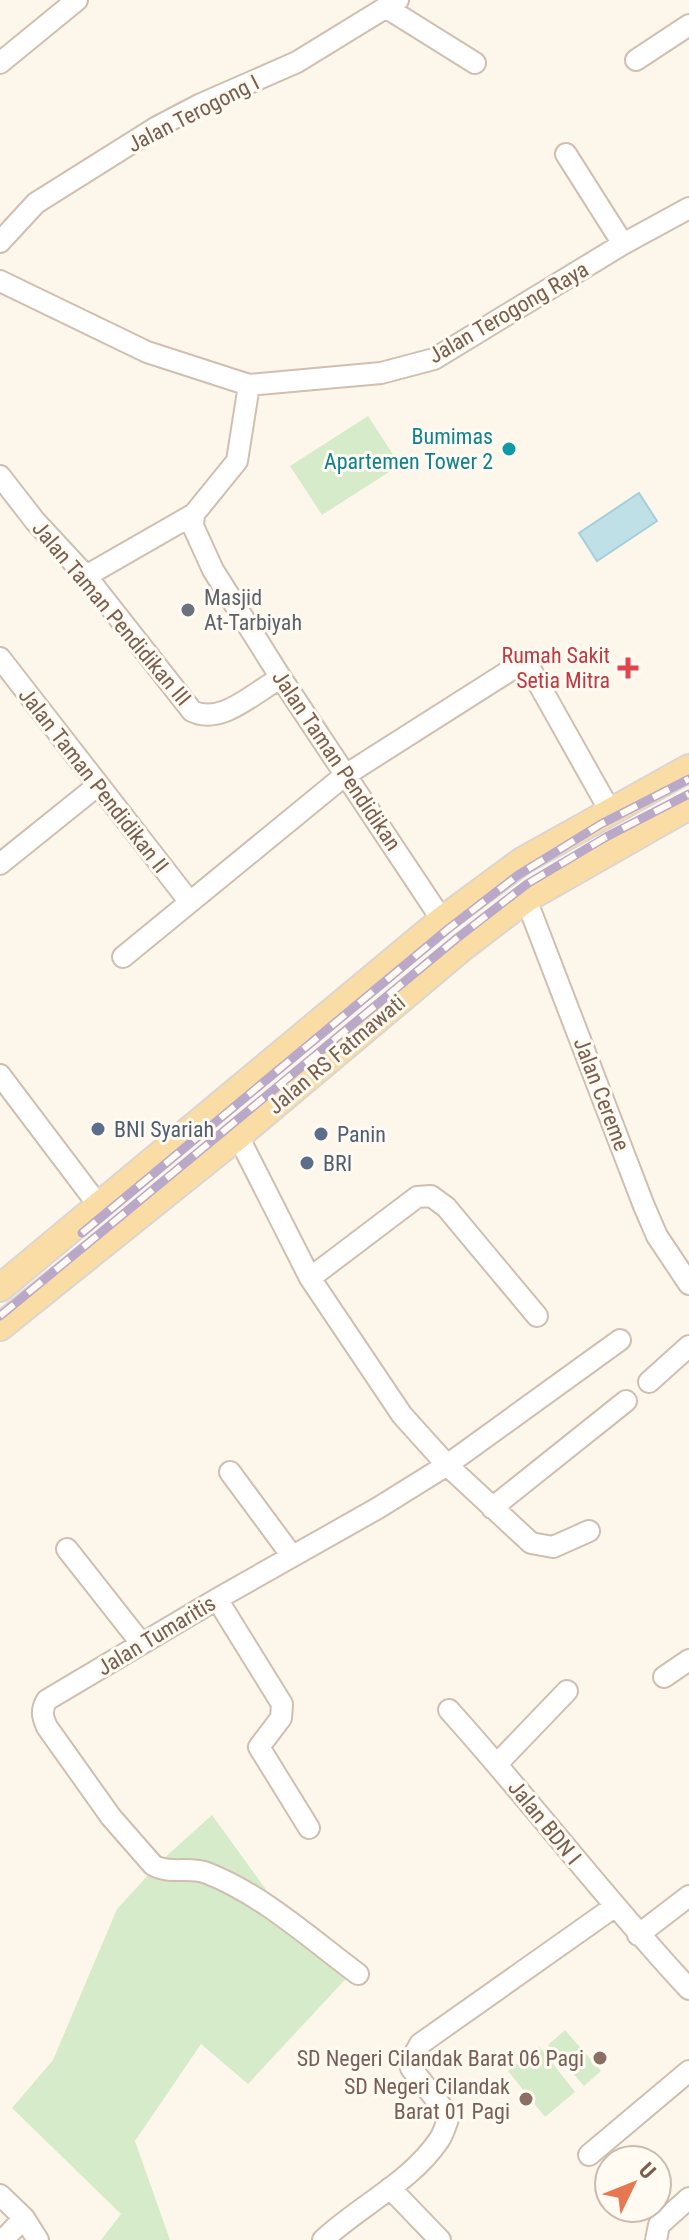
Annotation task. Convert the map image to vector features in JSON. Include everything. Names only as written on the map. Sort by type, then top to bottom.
[{"type":"main road","name":"Jalan RS Fatmawati","points":[[0,1288],[442,920],[522,861],[689,768]]},
{"type":"main road","name":"Jalan RS Fatmawati","points":[[0,1327],[238,1136],[463,947],[526,899],[689,806]]},
{"type":"main road","points":[[333,1012],[342,1029],[355,1038]]},
{"type":"street","points":[[2,59],[77,0]]},
{"type":"street","points":[[392,4],[475,63]]},
{"type":"street","name":"Jalan Terogong I","points":[[0,242],[36,203],[157,127],[297,62],[392,4]]},
{"type":"street","points":[[636,60],[689,25]]},
{"type":"street","points":[[566,154],[623,244]]},
{"type":"street","name":"Jalan Terogong Raya","points":[[0,281],[147,352],[249,385],[381,373],[434,359],[623,244],[689,208]]},
{"type":"street","points":[[86,576],[194,514],[237,461],[249,385]]},
{"type":"street","name":"Jalan Taman Pendidikan III","points":[[0,476],[35,521],[86,576],[192,711],[220,714],[281,678]]},
{"type":"street","name":"Jalan Taman Pendidikan","points":[[194,514],[193,526],[213,570],[344,776],[442,920]]},
{"type":"street","name":"Jalan Taman Pendidikan II","points":[[0,658],[189,901]]},
{"type":"street","points":[[123,957],[344,776],[522,665],[532,672],[610,811]]},
{"type":"street","points":[[0,864],[97,786]]},
{"type":"street","name":"Jalan Cereme","points":[[526,899],[648,1216],[657,1236],[689,1284]]},
{"type":"street","points":[[0,1075],[99,1206]]},
{"type":"street","points":[[238,1136],[310,1278],[402,1415],[447,1465],[525,1541],[553,1547],[589,1531]]},
{"type":"street","points":[[310,1278],[417,1197],[431,1196],[456,1217],[537,1316]]},
{"type":"street","name":"Jalan Tumaritis","points":[[358,1974],[260,1901],[197,1870],[160,1870],[147,1860],[111,1817],[47,1727],[42,1716],[43,1707],[47,1700],[141,1643],[378,1508],[447,1465],[620,1340]]},
{"type":"street","points":[[649,1382],[689,1346]]},
{"type":"street","points":[[492,1508],[626,1401]]},
{"type":"street","points":[[230,1472],[292,1556]]},
{"type":"street","points":[[67,1549],[141,1643]]},
{"type":"street","points":[[217,1599],[282,1704],[281,1718],[259,1747],[309,1828]]},
{"type":"street","points":[[664,1677],[689,1660]]},
{"type":"street","points":[[497,1764],[567,1691]]},
{"type":"street","name":"Jalan BDN I","points":[[449,1710],[638,1935],[689,1989]]},
{"type":"street","points":[[638,1935],[689,1896]]},
{"type":"street","points":[[323,2240],[390,2188],[440,2139],[449,2116],[411,2068],[410,2062],[420,2044],[614,1907]]},
{"type":"street","points":[[589,2155],[689,2071]]},
{"type":"street","points":[[390,2188],[440,2240]]},
{"type":"street","points":[[0,2195],[24,2218],[38,2240]]},
{"type":"street","points":[[656,2240],[659,2225],[689,2198]]},
{"type":"street","points":[[3,2240],[24,2218]]},
{"type":"green space","points":[[368,416],[400,465],[322,515],[290,466]]},
{"type":"green space","points":[[212,1815],[294,1928],[309,1923],[354,1970],[248,2084],[201,2044],[135,2141],[170,2240],[101,2240],[121,2214],[12,2108],[53,2060],[117,1909],[162,1860]]},
{"type":"green space","points":[[565,2030],[601,2071],[584,2086],[548,2045]]},
{"type":"green space","points":[[539,2046],[575,2092],[545,2117],[508,2071]]},
{"type":"water","points":[[639,493],[657,521],[597,561],[579,533]]},
{"type":"railway","points":[[82,1233],[448,929],[518,875],[601,824],[689,779]]},
{"type":"railway","points":[[0,1316],[456,939],[527,884],[606,837],[689,794]]},
{"type":"place","name":"Bumimas Apartemen Tower 2","points":[[509,449]]},
{"type":"place","name":"Masjid At-Tarbiyah","points":[[188,610]]},
{"type":"place","name":"Rumah Sakit Setia Mitra","points":[[628,668]]},
{"type":"place","name":"BNI Syariah","points":[[98,1129]]},
{"type":"place","name":"Panin","points":[[321,1134]]},
{"type":"place","name":"BRI","points":[[307,1163]]},
{"type":"place","name":"SD Negeri Cilandak Barat 06 Pagi","points":[[600,2058]]},
{"type":"place","name":"SD Negeri Cilandak Barat 01 Pagi","points":[[526,2099]]}]
